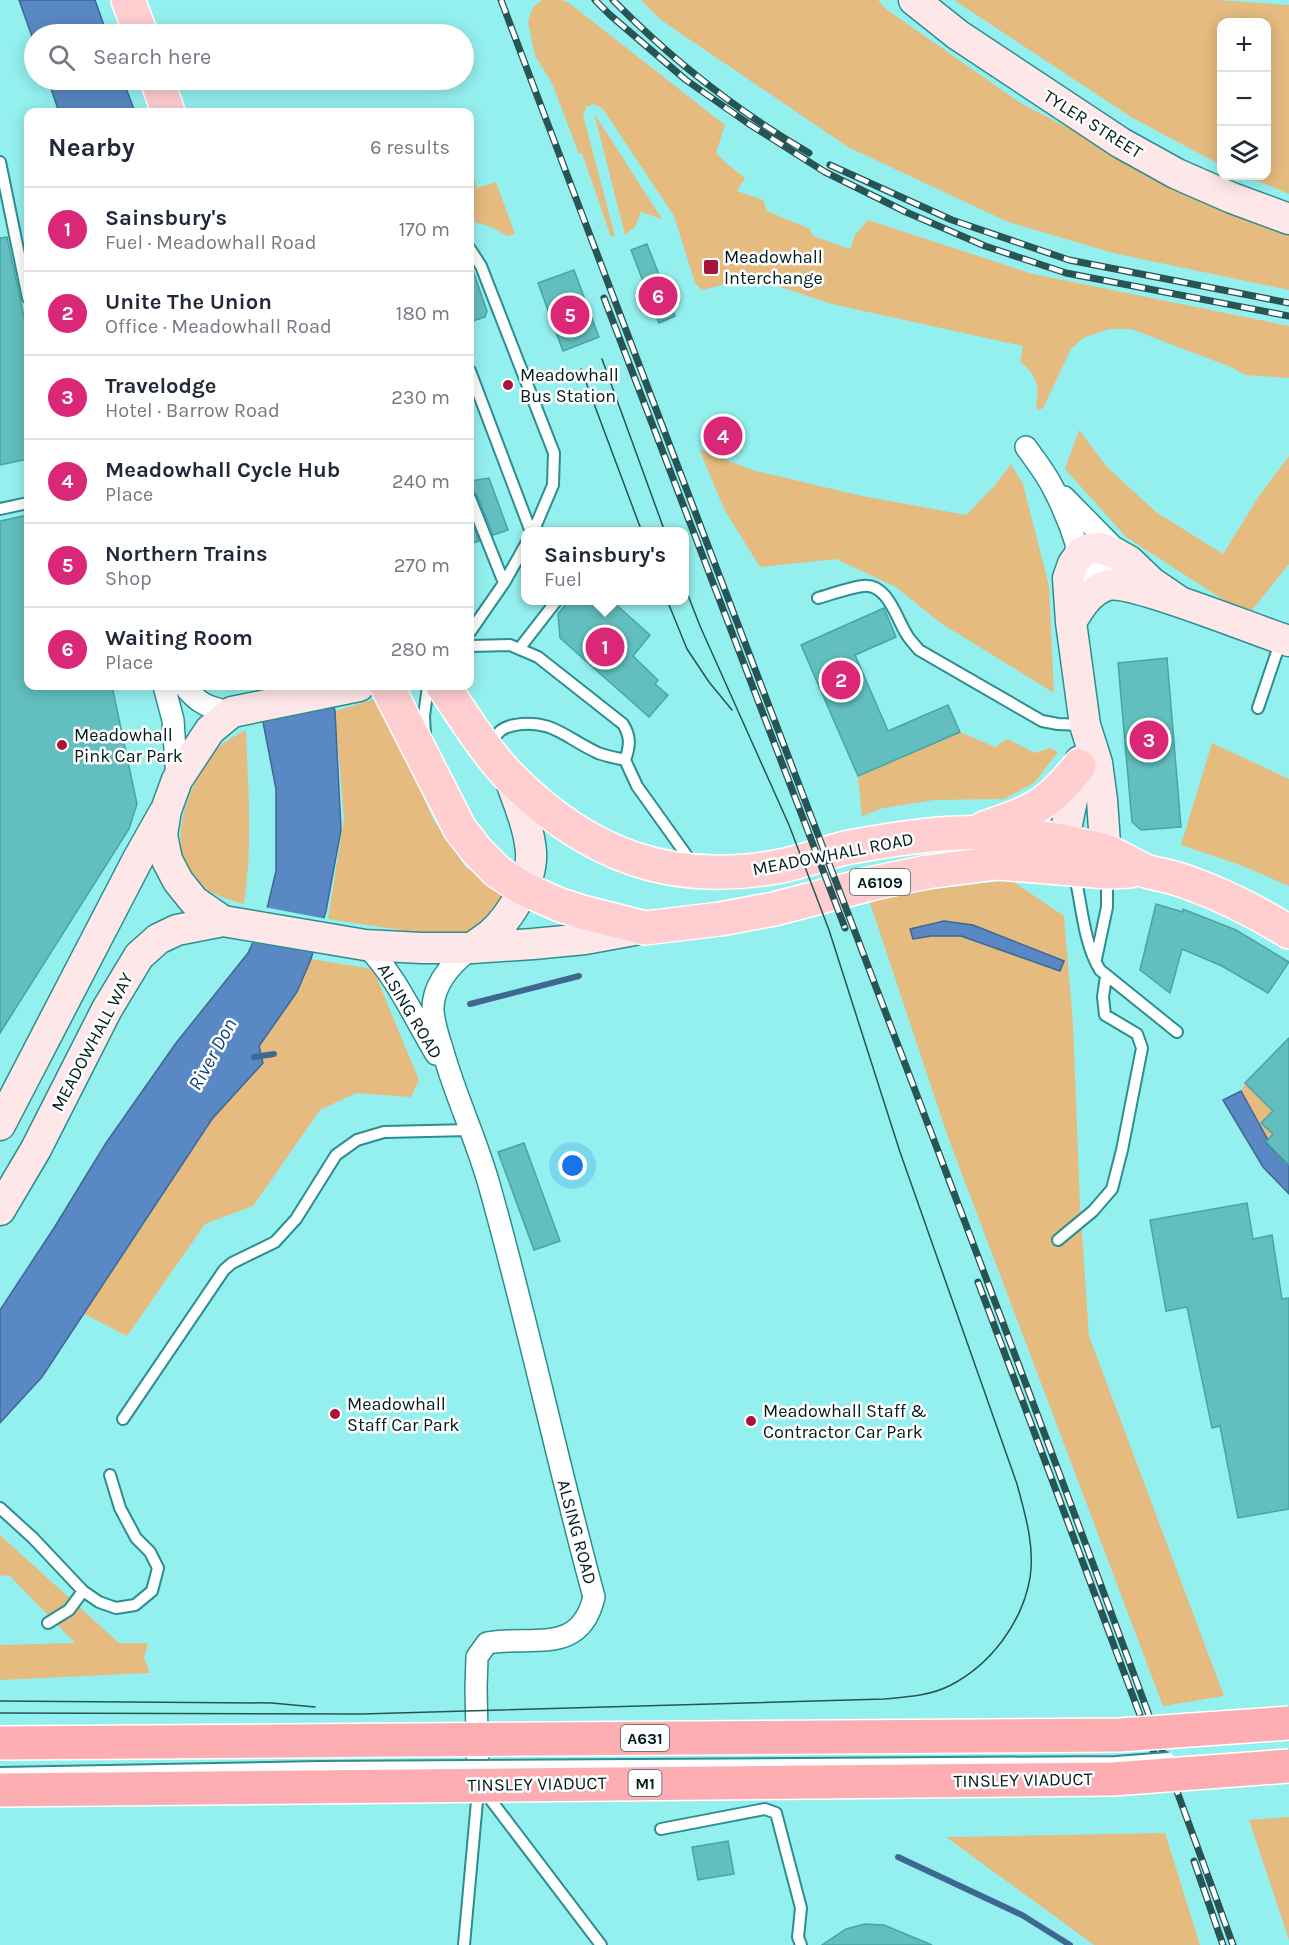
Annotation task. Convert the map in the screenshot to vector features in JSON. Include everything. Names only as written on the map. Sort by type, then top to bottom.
[{"type":"highway","name":"A631","points":[[0,1743],[1119,1734],[1289,1724]]},
{"type":"highway","name":"TINSLEY VIADUCT","points":[[0,1756],[1118,1744],[1289,1734]]},
{"type":"highway","name":"TINSLEY VIADUCT","points":[[0,1790],[1113,1779],[1289,1766]]},
{"type":"highway","name":"TINSLEY VIADUCT","points":[[0,1803],[308,1797],[1114,1790],[1289,1779]]},
{"type":"main road","points":[[128,0],[137,24]]},
{"type":"main road","points":[[160,90],[167,108]]},
{"type":"main road","name":"MEADOWHALL ROAD","points":[[389,690],[460,829],[498,872],[524,889],[560,905],[645,928],[720,920],[927,872],[1070,856],[1172,877],[1248,908],[1289,932]]},
{"type":"main road","name":"MEADOWHALL ROAD","points":[[446,690],[509,776],[569,826],[586,838],[613,851],[666,868],[699,873],[730,873],[783,866],[845,848],[940,834],[1029,836],[1070,856]]},
{"type":"main road","points":[[965,834],[1020,816],[1043,804],[1064,786],[1079,766]]},
{"type":"street","name":"TYLER STREET","points":[[914,0],[957,35],[1121,143],[1177,174],[1289,219]]},
{"type":"street","points":[[1026,447],[1051,484],[1131,575],[1180,602],[1285,640]]},
{"type":"street","points":[[1051,484],[1068,518],[1075,566],[1071,622],[1085,725],[1096,763],[1107,862]]},
{"type":"street","points":[[1075,566],[1089,549],[1100,548],[1115,553],[1131,575]]},
{"type":"street","points":[[1075,566],[1107,585],[1131,575]]},
{"type":"street","points":[[165,690],[173,720],[177,780]]},
{"type":"street","points":[[187,690],[195,699],[211,708],[232,712]]},
{"type":"street","name":"MEADOWHALL WAY","points":[[0,1125],[138,859],[166,810],[177,780],[210,730],[232,712],[337,690]]},
{"type":"street","points":[[1070,856],[1066,829],[1085,725]]},
{"type":"street","name":"MEADOWHALL ROAD","points":[[472,948],[492,934],[507,916],[524,889],[531,861],[531,850],[525,825],[509,776]]},
{"type":"street","name":"MEADOWHALL WAY","points":[[166,810],[162,835],[167,860],[178,881],[194,901],[223,921]]},
{"type":"street","name":"MEADOWHALL WAY","points":[[0,1210],[36,1149],[107,1008],[139,956],[158,939],[177,930],[223,921],[365,945],[472,948]]},
{"type":"street","name":"MEADOWHALL ROAD","points":[[472,948],[585,939],[645,928]]},
{"type":"street","name":"ALSING ROAD","points":[[365,945],[380,959],[391,975],[452,1081]]},
{"type":"street","name":"ALSING ROAD","points":[[472,948],[456,961],[437,988],[433,1009],[435,1023],[452,1081],[490,1185],[542,1388],[565,1491],[594,1597],[590,1613],[580,1626],[560,1640],[505,1640],[487,1643],[477,1657],[478,1783]]},
{"type":"street","points":[[0,1176],[36,1149]]},
{"type":"lane","points":[[0,162],[24,278]]},
{"type":"lane","points":[[474,255],[481,266],[554,453],[553,485],[534,527]]},
{"type":"lane","points":[[474,381],[530,527]]},
{"type":"lane","points":[[0,509],[24,504]]},
{"type":"lane","points":[[474,508],[504,583]]},
{"type":"lane","points":[[474,626],[504,583],[521,551]]},
{"type":"lane","points":[[818,598],[865,585],[877,590],[898,614],[907,635],[919,650],[1042,721],[1085,725]]},
{"type":"lane","points":[[519,649],[553,605]]},
{"type":"lane","points":[[1258,708],[1285,640]]},
{"type":"lane","points":[[474,646],[510,645],[538,657],[623,724],[629,733],[630,743],[625,760],[637,786],[699,873]]},
{"type":"lane","name":"MEADOWHALL ROAD","points":[[427,690],[424,716],[427,765]]},
{"type":"lane","points":[[489,750],[495,736],[506,726],[528,722],[548,725],[600,754],[625,760]]},
{"type":"lane","points":[[1070,856],[1086,933],[1095,962],[1106,976],[1177,1032]]},
{"type":"lane","points":[[1095,962],[1107,908],[1107,862]]},
{"type":"lane","points":[[1058,1240],[1093,1211],[1112,1189],[1142,1048],[1137,1034],[1105,1015],[1103,997],[1106,976]]},
{"type":"lane","points":[[123,1419],[224,1270],[232,1263],[276,1242],[296,1219],[336,1155],[357,1140],[384,1132],[470,1130]]},
{"type":"lane","points":[[0,1508],[33,1538],[83,1591],[99,1602],[116,1608],[135,1605],[152,1591],[158,1568],[150,1552],[130,1528],[120,1508],[110,1475]]},
{"type":"lane","points":[[48,1623],[69,1610],[83,1591]]},
{"type":"lane","points":[[0,1773],[332,1767],[1116,1762],[1185,1757]]},
{"type":"lane","points":[[478,1783],[601,1945]]},
{"type":"lane","name":"ALSING ROAD","points":[[464,1945],[478,1783]]},
{"type":"lane","points":[[661,1829],[765,1809],[776,1814],[801,1908],[798,1937],[801,1945]]},
{"type":"shaded area","points":[[542,0],[562,0],[569,3],[725,125],[716,153],[745,178],[737,191],[763,200],[767,211],[810,229],[813,236],[850,249],[855,235],[868,220],[1033,274],[1289,326],[1289,378],[1245,375],[1231,367],[1131,329],[1109,329],[1083,338],[1071,349],[1043,408],[1039,410],[1036,407],[1038,394],[1034,376],[1020,362],[1023,346],[832,304],[753,278],[750,286],[730,283],[702,290],[695,283],[674,216],[603,109],[594,104],[586,107],[583,115],[615,236],[611,237],[582,153],[579,154],[552,83],[535,56],[528,21],[533,7]]},
{"type":"shaded area","points":[[641,0],[878,0],[886,9],[1022,104],[1157,174],[1289,230],[1289,290],[1113,253],[1008,222],[848,147],[661,20]]},
{"type":"shaded area","points":[[954,0],[1216,0],[1289,5],[1289,194],[1256,180],[1271,180],[1271,18],[1217,18],[1217,163],[1131,117]]},
{"type":"shaded area","points":[[594,113],[662,219],[641,212],[635,227],[625,235]]},
{"type":"shaded area","points":[[474,179],[477,188],[496,182],[515,234],[508,236],[489,226],[474,222]]},
{"type":"shaded area","points":[[1079,430],[1107,467],[1156,512],[1223,554],[1259,496],[1289,456],[1289,564],[1252,610],[1244,613],[1126,537],[1065,469]]},
{"type":"shaded area","points":[[699,449],[752,470],[862,496],[966,515],[996,484],[1011,464],[1023,484],[1049,586],[1054,693],[939,622],[896,587],[836,559],[760,567],[724,509]]},
{"type":"shaded area","points":[[379,698],[434,821],[465,866],[505,898],[467,933],[428,934],[328,919],[344,819],[335,711]]},
{"type":"shaded area","points":[[246,730],[249,839],[244,904],[211,892],[195,879],[186,865],[181,849],[181,833],[188,798],[203,767],[219,746]]},
{"type":"shaded area","points":[[960,732],[995,747],[1007,739],[1035,753],[1050,748],[1058,752],[1034,783],[1004,799],[934,800],[883,808],[862,816],[858,776]]},
{"type":"shaded area","points":[[1212,743],[1289,779],[1289,886],[1243,866],[1181,845]]},
{"type":"shaded area","points":[[1011,880],[1064,916],[1073,1023],[1080,1205],[1089,1336],[1224,1696],[1163,1706],[948,1137],[869,900],[941,888]]},
{"type":"shaded area","points":[[311,959],[373,969],[419,1080],[411,1097],[356,1093],[320,1110],[253,1206],[205,1224],[127,1336],[84,1314],[212,1119],[262,1063],[259,1046],[297,992]]},
{"type":"shaded area","points":[[1245,1083],[1273,1111],[1262,1122],[1273,1134],[1268,1140],[1241,1091]]},
{"type":"shaded area","points":[[0,1535],[119,1643],[148,1643],[144,1658],[150,1673],[0,1680],[0,1645],[75,1643],[9,1575],[0,1576]]},
{"type":"shaded area","points":[[1289,1817],[1289,1940],[1249,1820]]},
{"type":"shaded area","points":[[1165,1833],[1200,1945],[1094,1945],[946,1837]]},
{"type":"water","points":[[19,0],[95,0],[103,24],[28,24]]},
{"type":"water","points":[[51,90],[127,90],[134,108],[58,108]]},
{"type":"water","name":"River Don","points":[[257,690],[330,690],[335,711],[341,830],[326,911],[311,959],[297,992],[259,1046],[263,1063],[212,1119],[42,1377],[0,1423],[0,1310],[106,1143],[176,1043],[248,953],[265,917],[276,871],[276,789]]},
{"type":"water","points":[[944,921],[973,925],[1064,961],[1060,971],[961,936],[931,936],[913,939],[910,929]]},
{"type":"water","points":[[1241,1091],[1268,1140],[1266,1143],[1289,1165],[1289,1194],[1263,1167],[1223,1100]]},
{"type":"pier","points":[[264,907],[327,919],[317,952],[250,942]]},
{"type":"building","points":[[7,237],[24,317],[24,460],[0,465],[0,238]]},
{"type":"building","points":[[647,244],[675,316],[659,323],[631,250]]},
{"type":"building","points":[[574,270],[599,337],[563,351],[538,283]]},
{"type":"building","points":[[474,274],[487,311],[485,317],[474,321]]},
{"type":"building","points":[[489,478],[508,530],[493,535],[477,495],[474,493],[474,480]]},
{"type":"building","name":"Meadowhall Pink Car Park","points":[[24,516],[24,690],[113,690],[137,804],[129,829],[0,1033],[0,521]]},
{"type":"building","points":[[474,528],[479,541],[474,543]]},
{"type":"building","points":[[565,605],[617,605],[650,635],[633,656],[658,680],[655,684],[668,695],[649,717],[560,638],[558,614]]},
{"type":"building","points":[[884,608],[896,637],[855,655],[888,731],[948,705],[960,732],[858,776],[801,645]]},
{"type":"building","points":[[1167,658],[1181,827],[1141,830],[1132,822],[1118,663]]},
{"type":"building","points":[[1156,904],[1183,912],[1183,909],[1236,930],[1289,962],[1268,993],[1222,966],[1182,949],[1170,993],[1140,970]]},
{"type":"building","points":[[1289,1038],[1289,1165],[1266,1142],[1273,1134],[1261,1123],[1273,1111],[1245,1083]]},
{"type":"building","points":[[524,1143],[560,1241],[534,1250],[498,1152]]},
{"type":"building","points":[[1247,1203],[1253,1239],[1272,1235],[1282,1299],[1289,1298],[1289,1509],[1238,1518],[1220,1426],[1212,1428],[1187,1307],[1166,1311],[1150,1220]]},
{"type":"building","points":[[728,1841],[734,1874],[698,1880],[692,1847]]},
{"type":"building","points":[[865,1924],[884,1925],[932,1945],[822,1945],[846,1929]]},
{"type":"waterway","points":[[470,1004],[579,976]]},
{"type":"waterway","points":[[254,1057],[274,1054]]},
{"type":"waterway","points":[[898,1857],[1022,1915],[1070,1945]]},
{"type":"tram line","points":[[602,359],[663,527]]},
{"type":"tram line","points":[[581,369],[640,527]]},
{"type":"tram line","points":[[0,1713],[362,1714],[909,1697],[943,1689],[966,1676],[991,1654],[1012,1626],[1026,1595],[1031,1566],[1028,1530],[1017,1484],[900,1152],[829,930],[789,825],[689,598]]},
{"type":"tram line","points":[[669,605],[687,649],[709,682],[732,710]]},
{"type":"tram line","points":[[0,1701],[272,1703],[315,1707]]},
{"type":"railway","points":[[501,0],[962,1214],[1233,1945]]},
{"type":"railway","points":[[595,0],[686,80],[749,124],[825,172],[906,212],[985,246],[1066,273],[1289,316]]},
{"type":"railway","points":[[613,0],[658,43],[706,83],[756,120],[809,153]]},
{"type":"railway","points":[[830,165],[952,220],[1069,260],[1289,303]]},
{"type":"railway","points":[[604,298],[845,928]]},
{"type":"railway","points":[[978,1282],[1162,1774]]},
{"type":"railway","points":[[1194,1861],[1223,1945]]},
{"type":"place","name":"Meadowhall Interchange","points":[[711,267]]},
{"type":"place","name":"Waiting Room","points":[[658,296]]},
{"type":"place","name":"Northern Trains","points":[[570,315]]},
{"type":"place","name":"Meadowhall Bus Station","points":[[508,385]]},
{"type":"place","name":"Meadowhall Cycle Hub","points":[[723,436]]},
{"type":"place","name":"Sainsbury's","points":[[605,647]]},
{"type":"place","name":"Unite The Union","points":[[841,680]]},
{"type":"place","name":"Travelodge","points":[[1149,740]]},
{"type":"place","name":"Meadowhall Pink Car Park","points":[[62,745]]},
{"type":"place","name":"Meadowhall Staff Car Park","points":[[335,1414]]},
{"type":"place","name":"Meadowhall Staff & Contractor Car Park","points":[[751,1421]]}]
